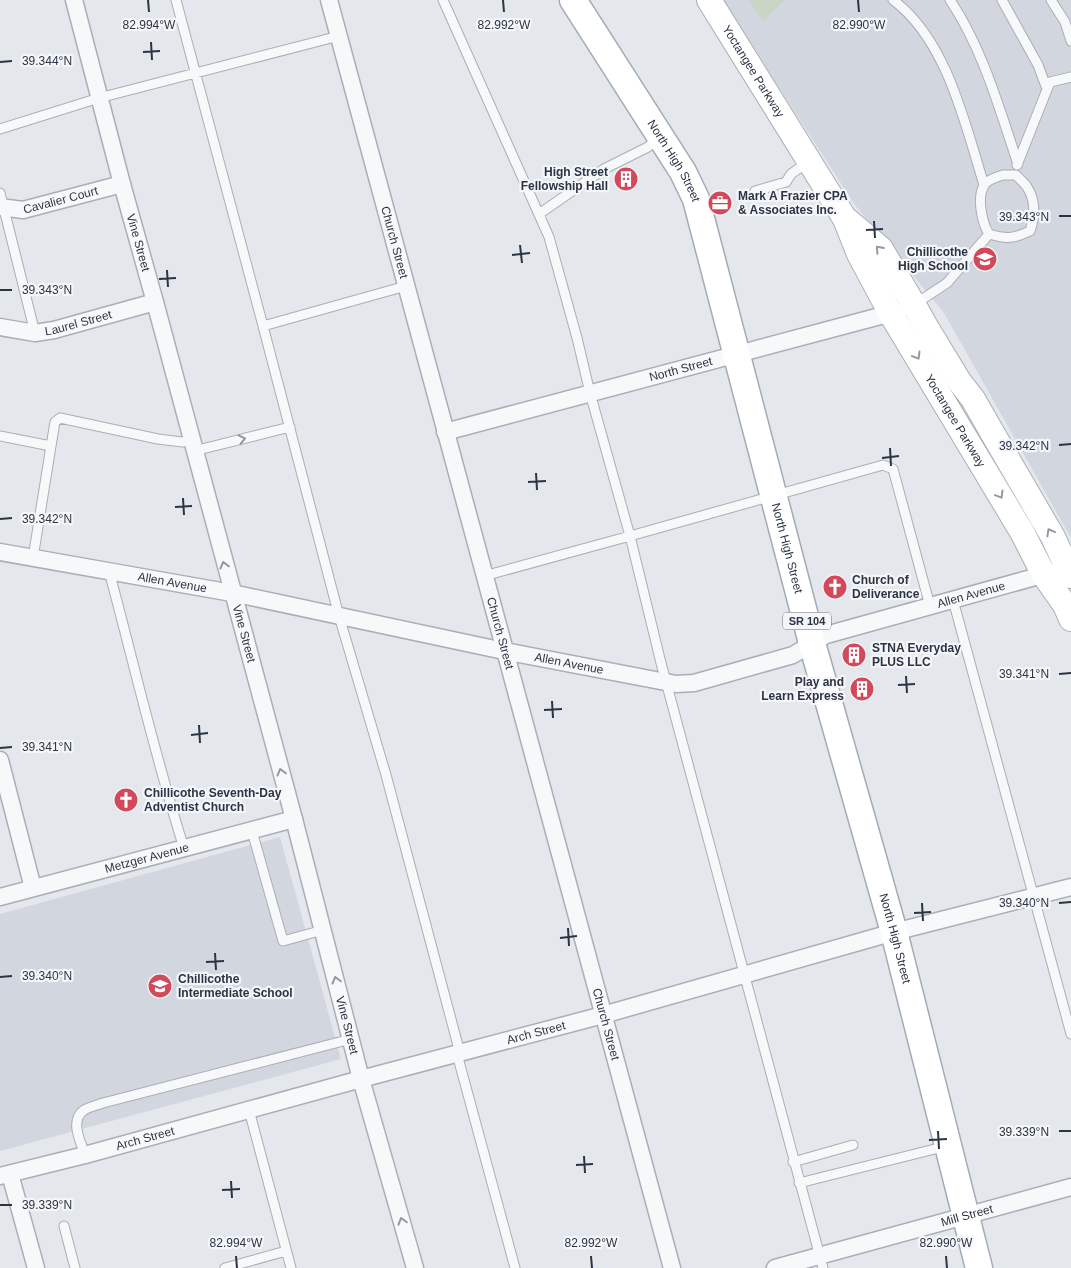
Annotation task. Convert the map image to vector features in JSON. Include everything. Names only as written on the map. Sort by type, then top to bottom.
[{"type":"main road","name":"North High Street","points":[[573,0],[660,136],[696,199],[812,643],[894,932],[979,1268]]},
{"type":"street","name":"Vine Street","points":[[74,0],[294,819],[361,1079],[415,1268]]},
{"type":"street","name":"Church Street","points":[[329,0],[672,1268]]},
{"type":"street","name":"Yoctangee Parkway","points":[[709,0],[845,218],[859,254],[891,314],[1022,532],[1044,575],[1065,605],[1071,619]]},
{"type":"street","name":"Cavalier Court","points":[[1,202],[23,210],[122,184]]},
{"type":"street","name":"Yoctangee Parkway","points":[[845,218],[881,249],[914,304],[924,325],[959,381],[973,399],[1053,538],[1069,572]]},
{"type":"street","name":"Laurel Street","points":[[0,327],[35,333],[54,330],[155,302]]},
{"type":"street","name":"North Street","points":[[445,432],[737,353],[891,314],[914,304]]},
{"type":"street","name":"Allen Avenue","points":[[0,552],[232,593],[667,684],[694,683],[730,673],[793,655],[826,635],[1044,575],[1069,572]]},
{"type":"street","points":[[0,760],[33,888]]},
{"type":"street","name":"Metzger Avenue","points":[[0,897],[294,819]]},
{"type":"street","name":"Arch Street","points":[[5,1175],[458,1053],[603,1016],[894,932],[1071,888]]},
{"type":"street","points":[[5,1175],[36,1268]]},
{"type":"street","name":"Mill Street","points":[[775,1268],[815,1263],[965,1215],[1071,1187]]},
{"type":"lane","points":[[176,0],[339,616],[386,775],[515,1268]]},
{"type":"lane","points":[[443,0],[549,237],[578,338],[590,393],[630,536],[667,684],[799,1183],[815,1263]]},
{"type":"lane","points":[[893,0],[902,6],[932,43],[954,90],[984,184],[981,202],[983,224],[989,234],[1003,238],[1017,238],[1030,231],[1034,221],[1033,206],[1028,188],[1016,175],[1003,175],[984,184]]},
{"type":"lane","points":[[950,0],[962,18],[993,87],[1018,164]]},
{"type":"lane","points":[[1002,0],[1038,65],[1047,89]]},
{"type":"lane","points":[[1051,0],[1065,22],[1071,41]]},
{"type":"lane","points":[[0,128],[99,98],[339,36]]},
{"type":"lane","points":[[1016,175],[1018,164],[1050,82],[1071,77]]},
{"type":"lane","points":[[539,214],[604,169],[648,147],[660,136]]},
{"type":"lane","points":[[755,190],[786,182],[791,174],[809,162]]},
{"type":"lane","points":[[1,202],[35,333]]},
{"type":"lane","points":[[914,304],[947,284],[989,234]]},
{"type":"lane","points":[[263,326],[406,286]]},
{"type":"lane","points":[[33,558],[55,422],[60,418],[193,445],[290,427]]},
{"type":"lane","points":[[0,436],[51,446]]},
{"type":"lane","points":[[484,576],[774,497],[883,465],[893,469],[930,606]]},
{"type":"lane","points":[[109,571],[136,671],[143,709],[184,848]]},
{"type":"lane","points":[[953,600],[1071,1034]]},
{"type":"lane","points":[[252,830],[283,941],[323,930]]},
{"type":"lane","points":[[85,1155],[76,1128],[78,1118],[84,1110],[103,1103],[351,1039]]},
{"type":"lane","points":[[249,1110],[291,1268]]},
{"type":"lane","points":[[793,1162],[853,1145]]},
{"type":"lane","points":[[799,1183],[948,1146]]},
{"type":"lane","points":[[64,1226],[75,1268]]},
{"type":"lane","points":[[226,1268],[286,1252]]},
{"type":"shaded area","name":"Chillicothe High School","points":[[722,0],[1071,0],[1071,538],[944,313],[855,205]]},
{"type":"shaded area","name":"Chillicothe Intermediate School","points":[[280,837],[341,1059],[0,1151],[0,914]]},
{"type":"green space","points":[[748,0],[785,0],[763,21]]},
{"type":"place","name":"High Street Fellowship Hall","points":[[626,179]]},
{"type":"place","name":"Mark A Frazier CPA & Associates Inc.","points":[[720,203]]},
{"type":"place","name":"Chillicothe High School","points":[[985,259]]},
{"type":"place","name":"Church of Deliverance","points":[[835,587]]},
{"type":"place","name":"STNA Everyday PLUS LLC","points":[[854,655]]},
{"type":"place","name":"Play and Learn Express","points":[[862,689]]},
{"type":"place","name":"Chillicothe Seventh-Day Adventist Church","points":[[126,800]]},
{"type":"place","name":"Chillicothe Intermediate School","points":[[160,986]]}]
